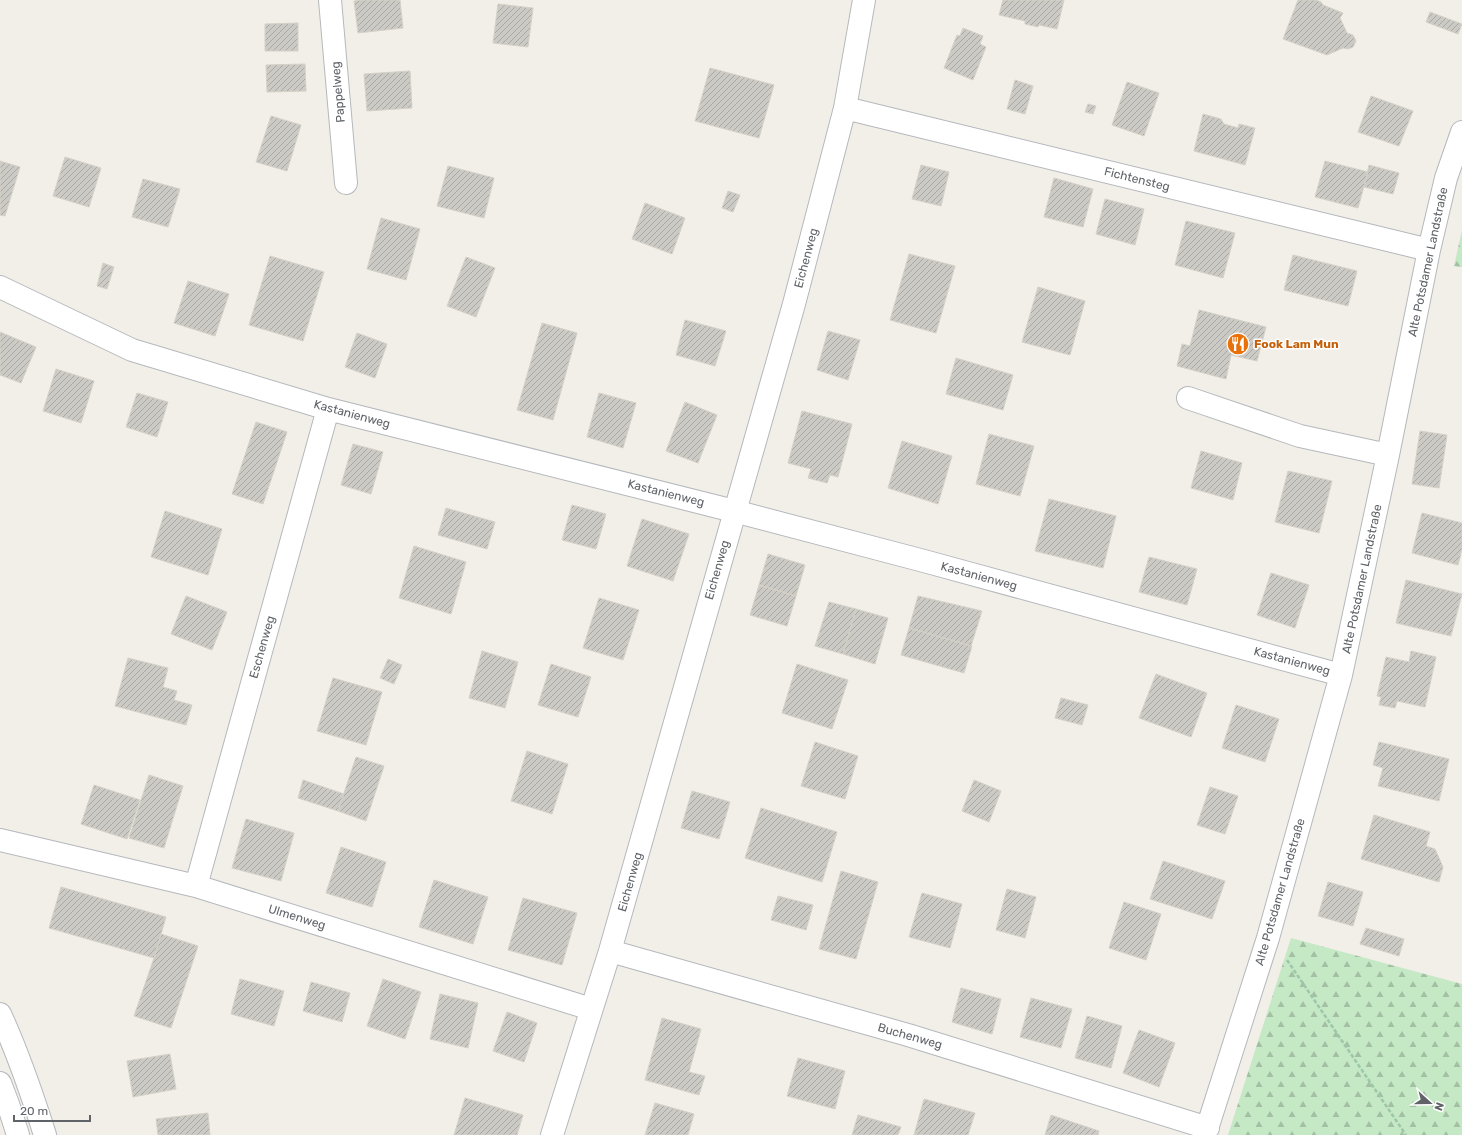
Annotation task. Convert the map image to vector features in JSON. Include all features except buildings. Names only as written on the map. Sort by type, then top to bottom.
[{"type":"street","name":"Pappelweg","points":[[330,0],[346,183]]},
{"type":"street","name":"Eichenweg","points":[[552,1135],[610,951],[794,304],[844,108],[864,0]]},
{"type":"street","name":"Fichtensteg","points":[[844,108],[1429,250]]},
{"type":"street","name":"Alte Potsdamer Landstraße","points":[[1207,1131],[1268,938],[1342,675],[1429,250],[1446,178],[1462,132]]},
{"type":"street","name":"Kastanienweg","points":[[0,287],[132,350],[328,409],[734,511],[924,561],[1342,675]]},
{"type":"street","points":[[1188,398],[1300,436],[1388,455]]},
{"type":"street","name":"Eschenweg","points":[[196,886],[328,409]]},
{"type":"street","name":"Ulmenweg","points":[[0,840],[196,886],[591,1008]]},
{"type":"street","name":"Buchenweg","points":[[610,951],[908,1035],[1207,1131]]},
{"type":"street","points":[[0,1014],[25,1074],[45,1135]]},
{"type":"street","points":[[0,1083],[18,1135]]},
{"type":"path","points":[[1268,938],[1285,958],[1406,1135]]},
{"type":"green space","points":[[1462,230],[1462,267],[1454,266]]},
{"type":"green space","points":[[1291,938],[1462,984],[1462,1135],[1228,1135]]},
{"type":"place","name":"Fook Lam Mun","points":[[1238,344]]}]
